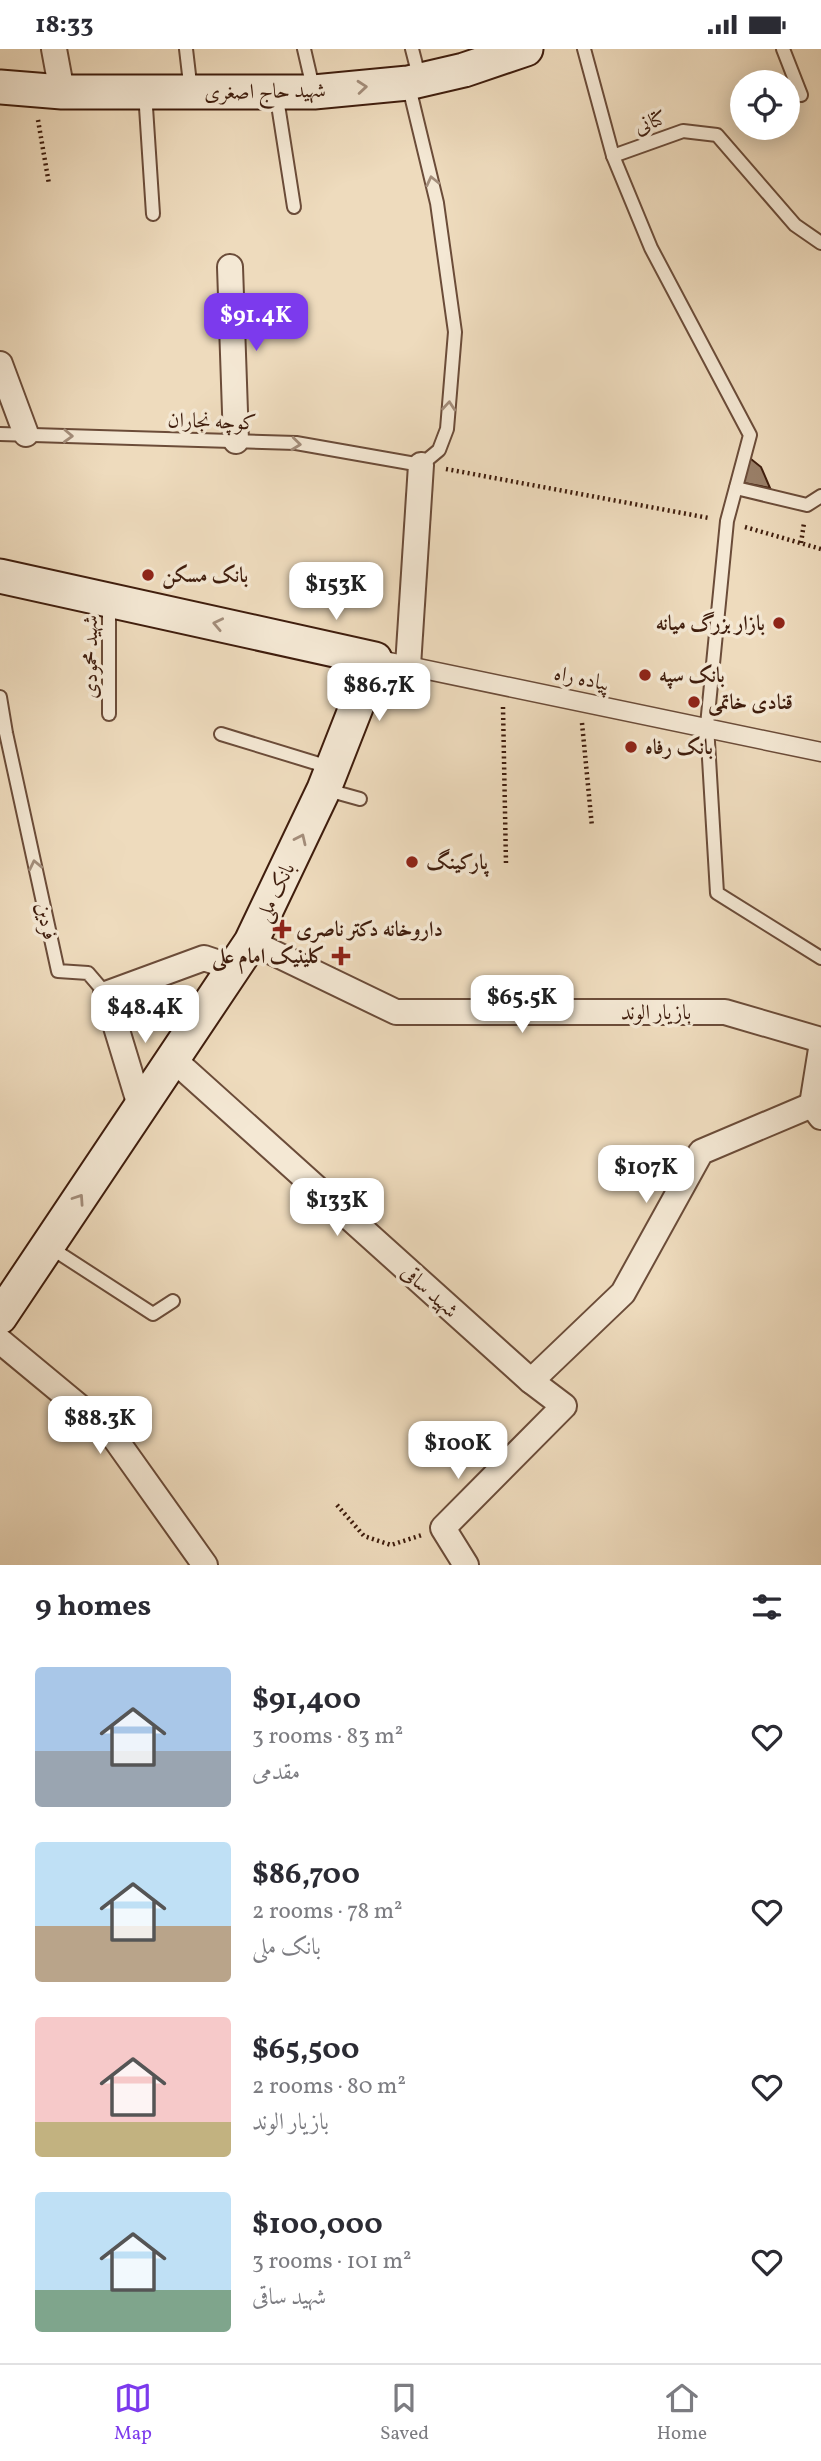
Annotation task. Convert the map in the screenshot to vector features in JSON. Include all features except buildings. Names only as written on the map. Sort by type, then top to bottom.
[{"type":"main road","name":"شهید حاج اصغری","points":[[32,89],[314,92],[413,71],[464,70],[526,49]]},
{"type":"main road","points":[[0,576],[375,659]]},
{"type":"main road","name":"بانک ملی","points":[[0,1317],[242,955],[328,778],[375,659]]},
{"type":"street","points":[[32,89],[54,49]]},
{"type":"street","points":[[230,267],[236,441]]},
{"type":"street","points":[[0,364],[26,434]]},
{"type":"street","points":[[408,666],[421,464]]},
{"type":"street","name":"پیاده راه","points":[[375,659],[821,752]]},
{"type":"street","name":"بازیار الوند","points":[[106,994],[204,958],[242,955],[396,1012],[725,1012],[821,1040]]},
{"type":"street","points":[[106,994],[141,1109]]},
{"type":"street","points":[[531,1381],[623,1293],[701,1152],[816,1111],[821,1049]]},
{"type":"street","name":"شهید ساقی","points":[[174,1060],[531,1381],[564,1406],[443,1528]]},
{"type":"street","points":[[0,1341],[111,1433],[205,1565]]},
{"type":"street","points":[[443,1528],[466,1565]]},
{"type":"lane","points":[[186,49],[191,92]]},
{"type":"lane","points":[[304,49],[314,92]]},
{"type":"lane","points":[[584,49],[613,156],[651,248],[750,435],[727,521],[707,728],[718,893],[821,958]]},
{"type":"lane","points":[[783,49],[801,95]]},
{"type":"lane","points":[[413,71],[437,202],[455,332],[447,429],[439,450],[421,464]]},
{"type":"lane","points":[[145,92],[153,214]]},
{"type":"lane","points":[[275,92],[295,207]]},
{"type":"lane","name":"کتانی","points":[[613,156],[683,131],[717,135],[795,225],[821,243]]},
{"type":"lane","name":"کوچه نجاران","points":[[0,434],[296,443],[421,464]]},
{"type":"lane","points":[[736,488],[807,505],[821,496]]},
{"type":"lane","name":"شهید محمودی","points":[[108,714],[109,600]]},
{"type":"lane","name":"فردین","points":[[0,697],[58,971],[88,973],[106,994]]},
{"type":"lane","points":[[221,734],[328,778],[360,799]]},
{"type":"lane","points":[[48,1246],[153,1314],[173,1301]]},
{"type":"path","points":[[32,89],[49,184]]},
{"type":"path","points":[[421,464],[727,521],[821,549]]},
{"type":"path","points":[[503,685],[506,864]]},
{"type":"path","points":[[580,701],[592,827]]},
{"type":"path","points":[[337,1505],[364,1536],[391,1545],[443,1528]]},
{"type":"place","name":"بانک مسکن","points":[[148,575]]},
{"type":"place","name":"بازار بزرگ میانه","points":[[779,623]]},
{"type":"place","name":"بانک سپه","points":[[645,675]]},
{"type":"place","name":"قنادی خاتمی","points":[[694,702]]},
{"type":"place","name":"بانک رفاه","points":[[631,747]]},
{"type":"place","name":"پارکینگ","points":[[412,862]]},
{"type":"place","name":"داروخانه دکتر ناصری","points":[[282,929]]},
{"type":"place","name":"کلینیک امام علی","points":[[341,956]]}]
